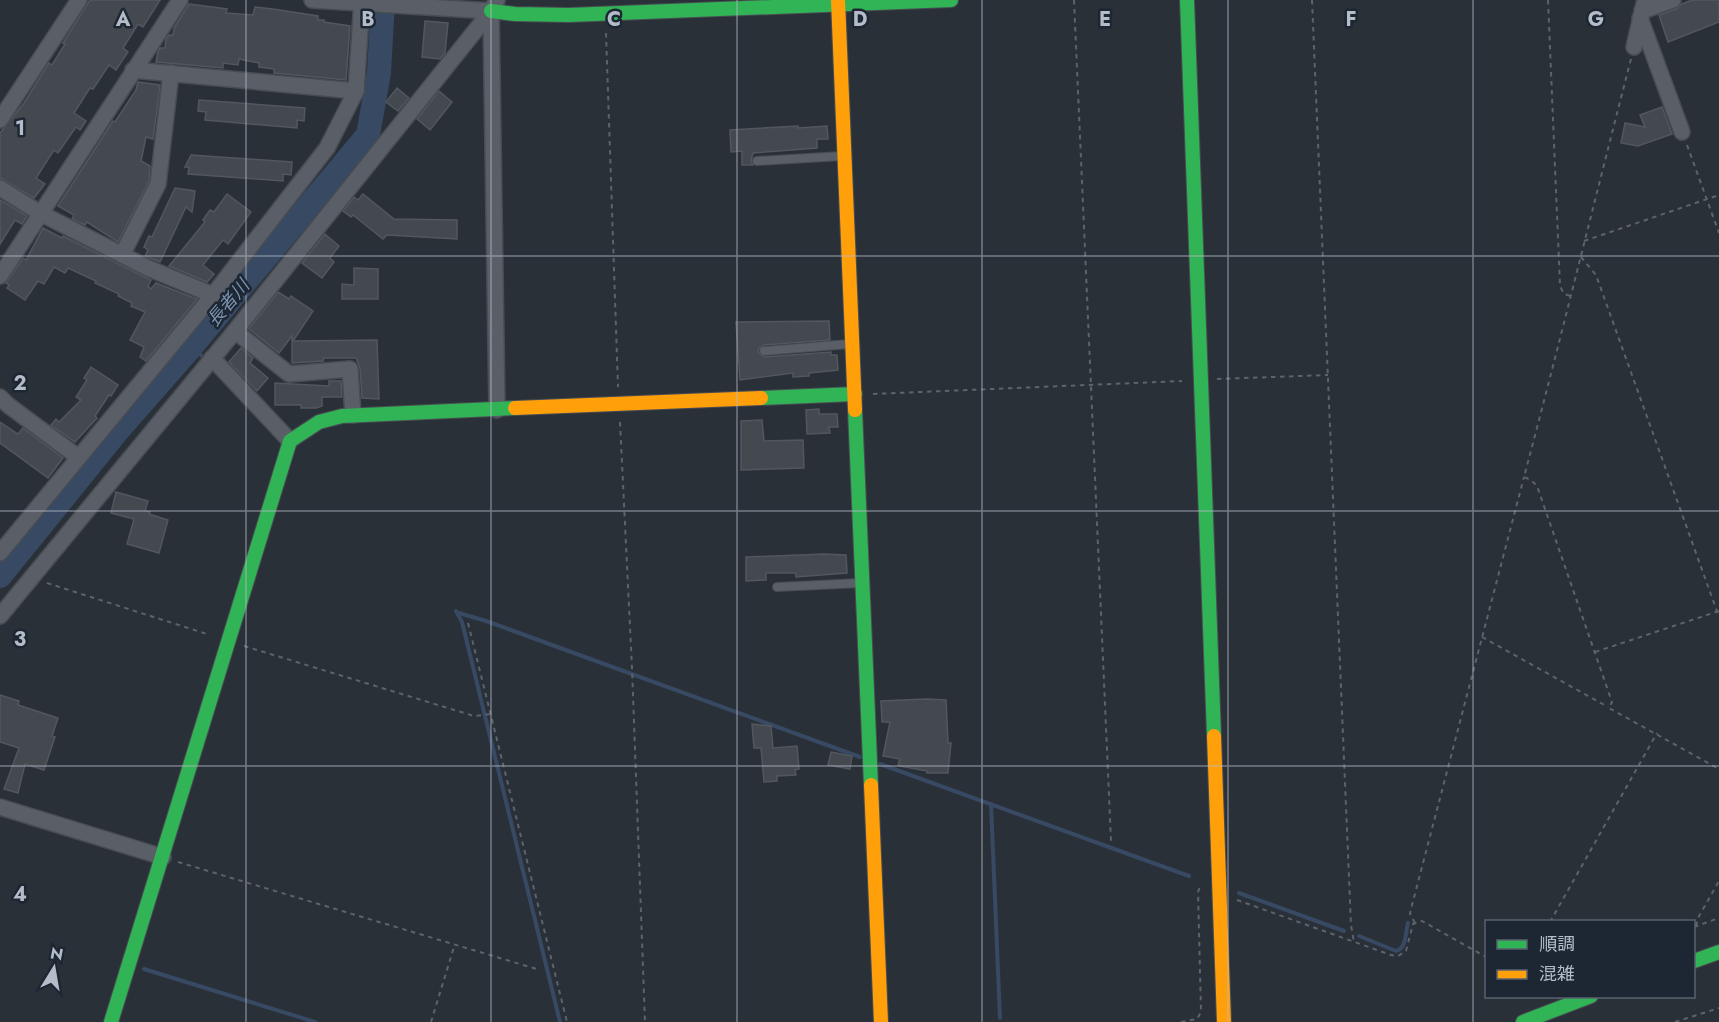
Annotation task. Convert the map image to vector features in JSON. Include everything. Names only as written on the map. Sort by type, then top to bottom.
[{"type":"main road","points":[[494,6],[515,14],[605,14],[951,0]]},
{"type":"main road","points":[[1187,0],[1224,1022]]},
{"type":"main road","points":[[839,3],[881,1022]]},
{"type":"main road","points":[[111,1022],[290,441],[315,421],[353,415],[855,394]]},
{"type":"main road","points":[[1695,961],[1719,952]]},
{"type":"main road","points":[[1523,1022],[1586,998]]},
{"type":"street","points":[[0,120],[79,0]]},
{"type":"street","points":[[0,276],[180,0]]},
{"type":"street","points":[[312,0],[362,1],[422,8],[494,6]]},
{"type":"street","points":[[1643,10],[1673,0]]},
{"type":"street","points":[[0,553],[213,295],[327,148],[356,91],[362,1]]},
{"type":"street","points":[[0,616],[235,331],[494,6]]},
{"type":"street","points":[[494,6],[497,410]]},
{"type":"street","points":[[1634,47],[1643,10]]},
{"type":"street","points":[[1643,10],[1682,132]]},
{"type":"street","points":[[134,70],[356,91]]},
{"type":"street","points":[[122,255],[158,184],[171,73]]},
{"type":"street","points":[[0,188],[40,213],[122,255],[213,295]]},
{"type":"street","points":[[235,331],[289,374],[350,369],[353,415]]},
{"type":"street","points":[[212,358],[290,441]]},
{"type":"street","points":[[0,397],[78,457]]},
{"type":"street","points":[[0,807],[163,857]]},
{"type":"lane","points":[[757,161],[846,156]]},
{"type":"lane","points":[[764,351],[853,344]]},
{"type":"lane","points":[[777,587],[863,583]]},
{"type":"path","points":[[1074,0],[1111,842]]},
{"type":"path","points":[[1312,0],[1351,925],[1354,942]]},
{"type":"path","points":[[1548,0],[1560,286],[1564,294],[1572,297]]},
{"type":"path","points":[[605,14],[645,1022]]},
{"type":"path","points":[[1415,923],[1410,914],[1411,909],[1572,297],[1584,241],[1634,47]]},
{"type":"path","points":[[1682,132],[1719,232]]},
{"type":"path","points":[[1584,241],[1719,195]]},
{"type":"path","points":[[1581,257],[1596,275],[1719,617]]},
{"type":"path","points":[[855,394],[1328,375]]},
{"type":"path","points":[[1524,477],[1537,486],[1612,702],[1610,708]]},
{"type":"path","points":[[30,578],[474,716],[489,714]]},
{"type":"path","points":[[1595,652],[1718,611]]},
{"type":"path","points":[[468,623],[567,1022]]},
{"type":"path","points":[[1482,637],[1719,769]]},
{"type":"path","points":[[1551,920],[1657,733]]},
{"type":"path","points":[[163,857],[540,970]]},
{"type":"path","points":[[1695,925],[1719,880]]},
{"type":"path","points":[[1181,1022],[1197,1019],[1202,1012],[1198,892],[1200,886],[1206,885],[1354,942],[1398,956],[1406,951],[1411,929],[1415,923],[1422,921],[1485,956]]},
{"type":"path","points":[[1695,927],[1719,918]]},
{"type":"path","points":[[431,1022],[454,946]]},
{"type":"path","points":[[1675,1022],[1719,1008]]},
{"type":"building","points":[[90,0],[160,0],[143,27],[138,24],[123,48],[128,52],[116,70],[109,65],[93,89],[90,88],[74,113],[86,121],[80,130],[76,127],[58,153],[54,150],[36,178],[45,184],[34,198],[0,178],[0,133],[24,103],[49,63],[52,65]]},
{"type":"building","points":[[1692,0],[1719,0],[1719,22],[1668,42],[1659,15]]},
{"type":"building","points":[[189,4],[227,9],[226,13],[253,15],[255,7],[273,9],[318,16],[318,20],[324,20],[324,22],[350,26],[346,80],[274,73],[274,69],[259,67],[259,63],[239,59],[238,65],[223,63],[223,68],[156,62],[160,48],[165,48],[166,39],[169,35],[173,35],[174,28]]},
{"type":"building","points":[[425,21],[448,23],[445,53],[440,59],[422,57]]},
{"type":"building","points":[[138,82],[160,85],[153,139],[146,137],[141,161],[150,166],[149,181],[118,242],[87,222],[85,225],[72,219],[74,215],[58,206],[136,90]]},
{"type":"building","points":[[397,88],[409,98],[398,111],[386,102]]},
{"type":"building","points":[[439,91],[452,102],[430,130],[417,119]]},
{"type":"building","points":[[199,100],[305,108],[304,121],[297,120],[297,128],[205,120],[206,112],[198,111]]},
{"type":"building","points":[[1662,107],[1672,134],[1638,146],[1621,143],[1625,123],[1645,127],[1640,115]]},
{"type":"building","points":[[798,126],[798,128],[827,126],[828,139],[817,139],[817,148],[753,153],[751,161],[753,165],[742,165],[742,151],[731,152],[730,130]]},
{"type":"building","points":[[191,155],[292,162],[291,175],[283,174],[283,181],[188,174],[189,167],[185,167]]},
{"type":"building","points":[[175,188],[195,191],[192,212],[186,207],[160,262],[145,256],[148,250],[144,247],[149,236],[152,237]]},
{"type":"building","points":[[227,194],[251,212],[228,244],[223,240],[203,265],[214,274],[207,282],[169,266],[205,222],[203,220],[210,210],[214,212]]},
{"type":"building","points":[[363,194],[394,219],[457,220],[457,239],[387,235],[383,239],[353,215],[351,217],[343,211],[354,197],[358,200]]},
{"type":"building","points":[[0,200],[27,216],[22,224],[15,220],[0,244]]},
{"type":"building","points":[[43,228],[151,280],[148,286],[151,289],[156,283],[197,299],[146,361],[140,357],[144,347],[130,340],[145,312],[131,306],[132,303],[95,283],[96,281],[68,268],[65,273],[54,267],[44,284],[38,281],[25,300],[7,288],[9,285],[6,283],[23,258],[26,260]]},
{"type":"building","points":[[325,234],[339,246],[330,258],[334,262],[322,278],[302,263]]},
{"type":"building","points":[[354,268],[378,269],[378,299],[342,299],[342,284],[354,285]]},
{"type":"building","points":[[278,292],[289,299],[291,296],[313,311],[293,341],[377,340],[379,399],[362,398],[360,368],[356,358],[324,358],[323,361],[292,363],[292,336],[279,353],[249,329]]},
{"type":"building","points":[[829,321],[830,340],[764,345],[759,348],[758,352],[764,357],[831,352],[831,355],[837,355],[838,370],[809,373],[809,376],[793,377],[793,373],[740,380],[736,322]]},
{"type":"building","points":[[241,348],[253,358],[250,363],[268,378],[257,391],[229,362]]},
{"type":"building","points":[[91,367],[118,385],[95,416],[97,418],[75,442],[51,425],[56,419],[59,422],[81,400],[76,397],[87,380],[84,378]]},
{"type":"building","points":[[329,381],[341,381],[342,397],[322,397],[322,406],[316,408],[301,408],[301,405],[275,405],[275,383],[329,386]]},
{"type":"building","points":[[819,409],[819,414],[837,414],[838,427],[829,427],[830,433],[807,434],[806,410]]},
{"type":"building","points":[[762,420],[764,441],[803,440],[804,468],[741,470],[741,421]]},
{"type":"building","points":[[0,422],[18,434],[23,428],[63,458],[48,478],[0,443]]},
{"type":"building","points":[[116,492],[148,501],[145,511],[168,520],[159,553],[127,544],[134,519],[111,513]]},
{"type":"building","points":[[846,555],[847,573],[796,577],[796,573],[766,573],[766,580],[746,581],[746,557]]},
{"type":"building","points":[[0,695],[19,701],[18,705],[58,718],[52,736],[55,737],[44,770],[25,764],[18,793],[4,789],[19,748],[0,742]]},
{"type":"building","points":[[946,700],[948,743],[951,743],[948,773],[927,773],[927,771],[900,766],[898,765],[900,759],[883,756],[890,722],[882,722],[881,701]]},
{"type":"building","points":[[752,724],[771,726],[773,748],[797,746],[799,769],[795,770],[796,775],[777,776],[777,781],[764,782],[761,748],[754,748]]},
{"type":"building","points":[[831,752],[852,756],[850,769],[828,765]]},
{"type":"waterway","name":"長者川","points":[[0,576],[119,429],[191,347],[368,135],[379,73],[383,0]]},
{"type":"waterway","points":[[191,347],[202,356]]},
{"type":"waterway","points":[[456,611],[462,622],[560,1022]]},
{"type":"waterway","points":[[459,613],[860,757]]},
{"type":"waterway","points":[[880,764],[1189,876]]},
{"type":"waterway","points":[[991,804],[1000,1018]]},
{"type":"waterway","points":[[1239,893],[1344,931]]},
{"type":"waterway","points":[[1359,936],[1396,951],[1404,943],[1408,923]]},
{"type":"waterway","points":[[144,969],[315,1022]]},
{"type":"traffic: fast","points":[[491,11],[569,15],[951,0]]},
{"type":"traffic: fast","points":[[1187,0],[1214,736]]},
{"type":"traffic: fast","points":[[761,398],[855,394]]},
{"type":"traffic: fast","points":[[111,1022],[290,441],[319,422],[342,416],[515,408]]},
{"type":"traffic: fast","points":[[855,410],[871,785]]},
{"type":"traffic: fast","points":[[1695,961],[1719,952]]},
{"type":"traffic: fast","points":[[1523,1022],[1586,998]]},
{"type":"traffic: slow","points":[[838,0],[855,410]]},
{"type":"traffic: slow","points":[[515,408],[761,398]]},
{"type":"traffic: slow","points":[[1214,736],[1224,1022]]},
{"type":"traffic: slow","points":[[871,785],[881,1022]]}]
